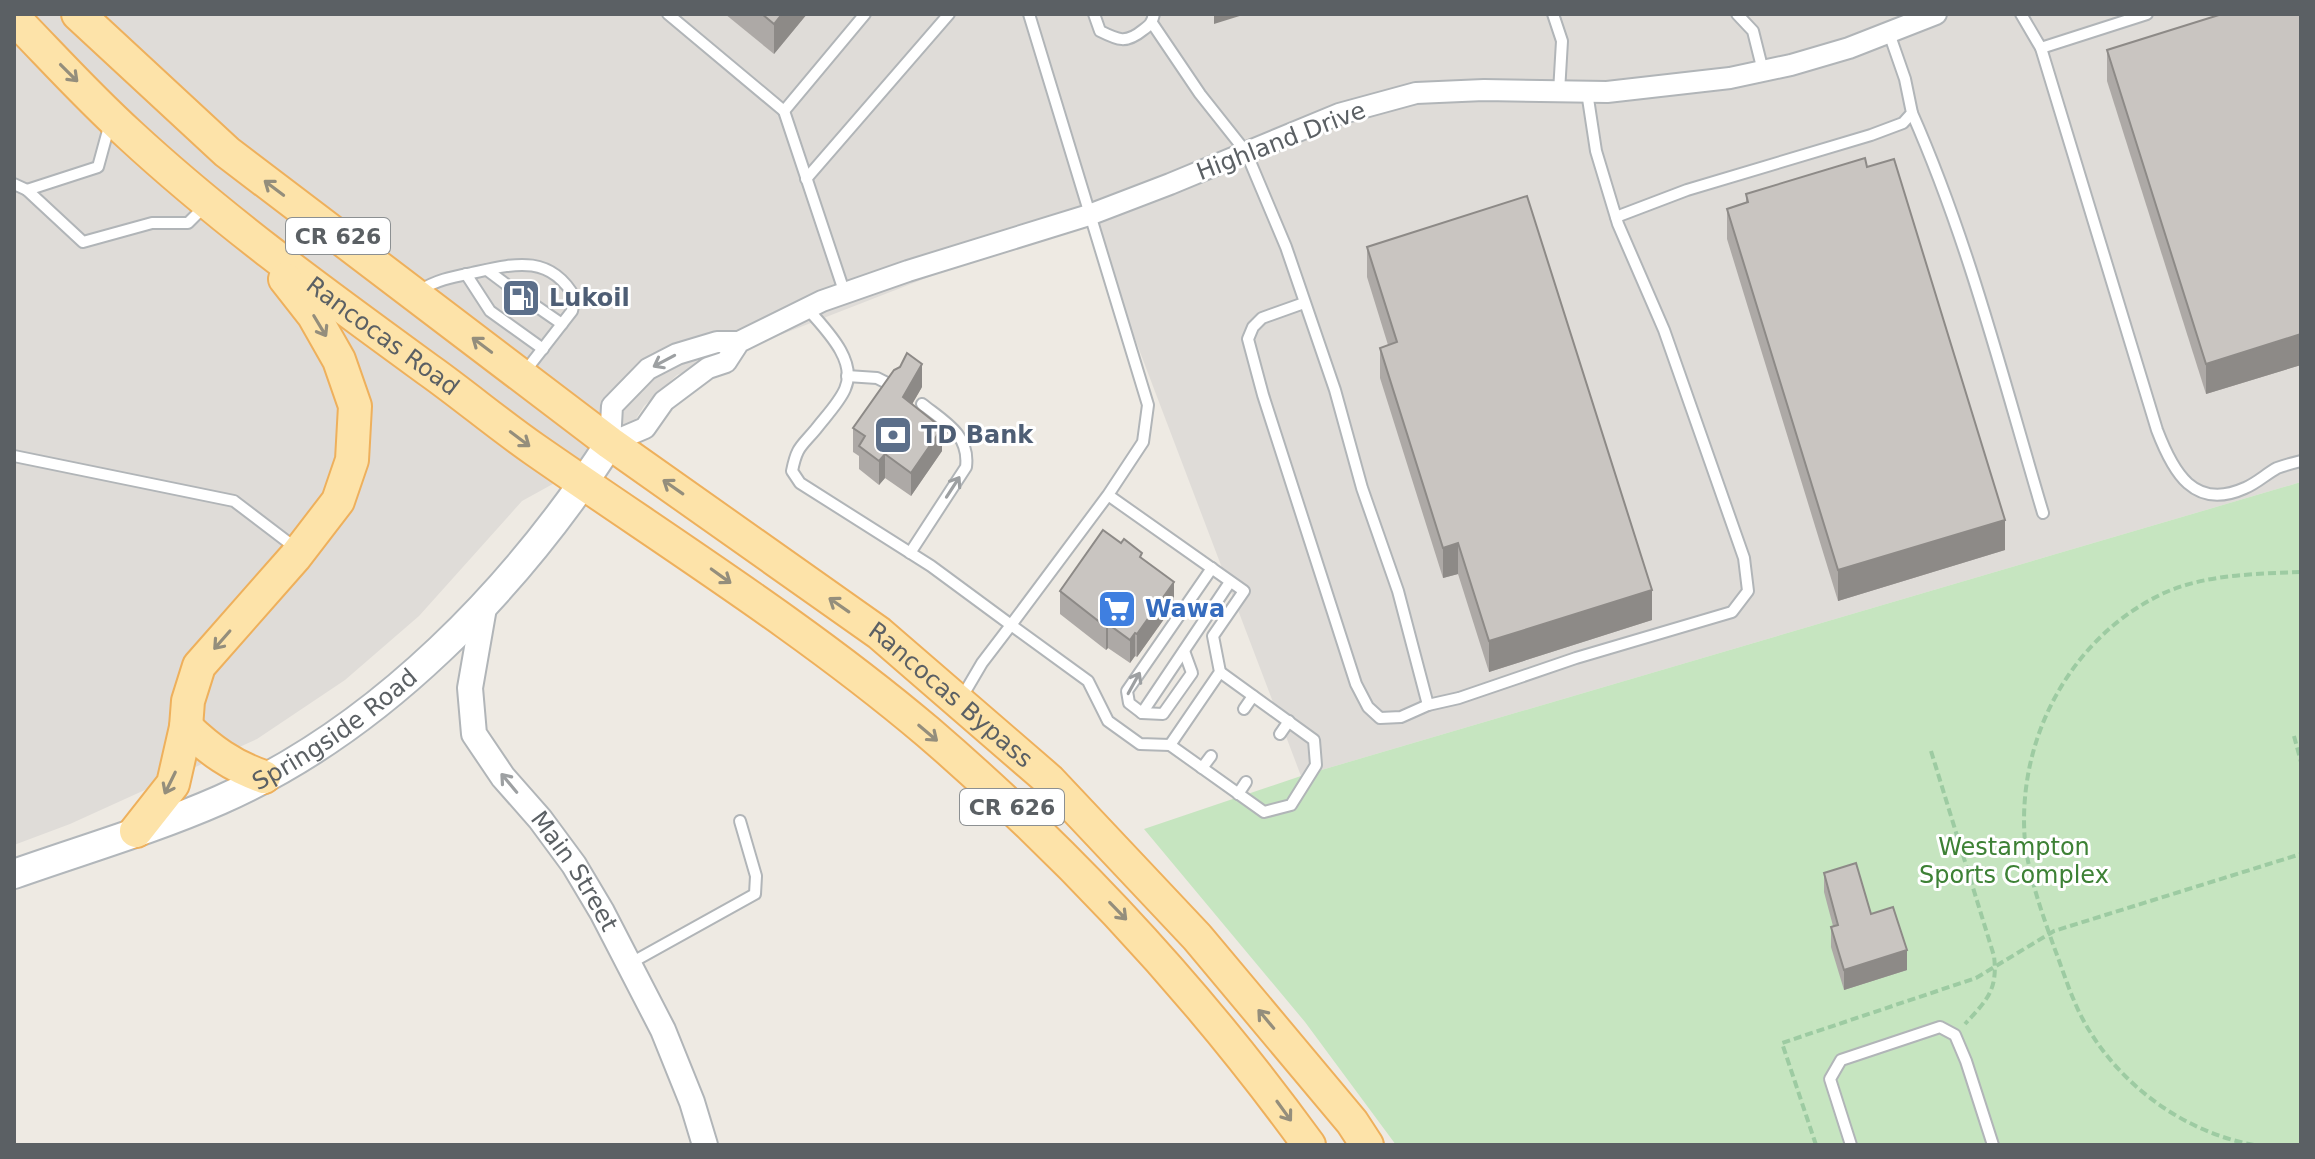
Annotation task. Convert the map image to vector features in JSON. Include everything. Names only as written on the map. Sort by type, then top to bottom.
[{"type":"main road","name":"CR 626","points":[[78,14],[227,152],[610,443]]},
{"type":"main road","name":"Rancocas Road","points":[[14,18],[112,117],[255,242],[532,447],[585,482]]},
{"type":"main road","points":[[136,831],[173,784],[186,727],[188,701],[199,666],[338,501],[352,460],[355,406],[339,360],[314,316],[255,242]]},
{"type":"main road","name":"Springside Road","points":[[14,874],[220,799],[290,763],[388,696],[424,666],[533,549],[585,482],[610,443]]},
{"type":"main road","name":"Rancocas Bypass","points":[[610,443],[879,633],[1049,780],[1197,937],[1352,1122],[1367,1145]]},
{"type":"main road","name":"Rancocas Bypass","points":[[585,482],[818,645],[926,731],[1030,823],[1129,923],[1177,977],[1309,1145]]},
{"type":"main road","points":[[186,727],[237,768],[264,777]]},
{"type":"street","name":"Highland Drive","points":[[739,342],[726,362],[708,368],[664,401],[645,428],[610,443],[612,406],[648,369],[677,354],[717,342],[739,342],[807,308],[1089,215],[1339,114],[1416,93],[1484,90],[1587,92],[1669,86],[1763,71],[1849,48],[1936,14]]},
{"type":"street","name":"Main Street","points":[[485,602],[470,688],[474,734],[503,777],[540,819],[574,865],[663,1030],[692,1102],[705,1145]]},
{"type":"lane","points":[[668,14],[784,111],[845,294]]},
{"type":"lane","points":[[784,111],[865,14]]},
{"type":"lane","points":[[806,179],[949,14]]},
{"type":"lane","points":[[959,702],[982,663],[1108,495],[1143,442],[1148,405],[1029,14]]},
{"type":"lane","points":[[1094,14],[1100,31],[1116,39],[1132,39],[1153,18],[1200,94],[1246,152],[1286,247],[1335,390],[1362,488],[1398,591],[1428,705]]},
{"type":"lane","points":[[1553,14],[1562,41],[1559,92]]},
{"type":"lane","points":[[1737,14],[1753,31],[1763,71]]},
{"type":"lane","points":[[2021,14],[2041,48],[2157,430],[2176,474],[2195,490],[2220,497],[2246,488],[2277,469],[2301,461]]},
{"type":"lane","points":[[2041,48],[2147,14]]},
{"type":"lane","points":[[1889,33],[1905,79],[1912,113],[1967,259],[2043,513]]},
{"type":"lane","points":[[1304,303],[1262,318],[1253,327],[1248,339],[1263,395],[1356,684],[1368,707],[1380,718],[1401,717],[1428,705],[1459,698],[1576,658],[1732,612],[1748,591],[1744,558],[1664,330],[1616,217],[1596,151],[1587,92]]},
{"type":"lane","points":[[1616,217],[1687,190],[1871,135],[1903,123],[1912,113]]},
{"type":"lane","points":[[27,190],[98,167],[112,117]]},
{"type":"lane","points":[[14,184],[27,190],[83,242],[152,223],[188,223],[209,202]]},
{"type":"lane","points":[[414,294],[433,282],[518,263],[542,267],[568,284],[575,298],[572,311],[522,376]]},
{"type":"lane","points":[[487,270],[507,285]]},
{"type":"lane","points":[[466,274],[490,311],[543,349]]},
{"type":"lane","points":[[533,304],[562,324]]},
{"type":"lane","points":[[807,308],[832,337],[847,366],[847,376],[846,387],[838,399],[796,451],[792,471],[800,483],[910,553],[1088,681],[1108,721],[1140,744],[1170,745],[1264,812],[1291,805],[1316,765],[1314,740],[1220,672],[1213,636],[1244,591],[1108,495]]},
{"type":"lane","points":[[847,376],[877,378],[893,386]]},
{"type":"lane","points":[[910,553],[966,467],[968,455],[959,432],[922,404]]},
{"type":"lane","points":[[14,456],[234,501],[298,550]]},
{"type":"lane","points":[[1184,651],[1192,673],[1163,714],[1142,713],[1129,703],[1127,691],[1212,568]]},
{"type":"lane","points":[[1142,713],[1230,582]]},
{"type":"lane","points":[[1170,745],[1220,672]]},
{"type":"lane","points":[[1244,709],[1253,696]]},
{"type":"lane","points":[[1280,734],[1289,721]]},
{"type":"lane","points":[[1202,768],[1211,756]]},
{"type":"lane","points":[[1238,794],[1246,782]]},
{"type":"lane","points":[[629,964],[755,894],[756,876],[740,821]]},
{"type":"lane","points":[[1851,1145],[1830,1079],[1841,1060],[1940,1027],[1955,1035],[1993,1145]]},
{"type":"path","points":[[2254,1145],[2237,1142],[2163,1108],[2119,1071],[2102,1051],[2076,1007],[2050,934],[2031,873],[2024,813],[2037,736],[2052,699],[2083,657],[2122,618],[2182,586],[2222,577],[2301,572]]},
{"type":"path","points":[[2294,736],[2301,762]]},
{"type":"path","points":[[1931,751],[1990,941],[1995,968],[1993,990],[1955,1035]]},
{"type":"path","points":[[1816,1145],[1782,1043],[1976,978],[2050,934],[2301,854]]},
{"type":"shaded area","points":[[14,14],[2301,14],[2301,482],[1301,776],[1088,215],[677,375],[644,406],[618,448],[522,501],[419,616],[345,680],[257,739],[70,824],[14,845]]},
{"type":"green space","name":"Westampton Sports Complex","points":[[2301,482],[2301,1145],[1396,1145],[1305,1022],[1144,829],[1301,776]]},
{"type":"building","points":[[762,14],[782,14],[774,24]]},
{"type":"building","points":[[2222,14],[2301,14],[2301,334],[2206,364],[2107,50]]},
{"type":"building","points":[[1865,158],[1867,167],[1894,159],[2005,520],[1838,570],[1727,209],[1748,202],[1746,194]]},
{"type":"building","points":[[1527,196],[1652,590],[1489,641],[1458,543],[1443,548],[1380,348],[1397,342],[1367,247]]},
{"type":"building","points":[[907,353],[922,364],[903,397],[942,428],[911,473],[885,454],[879,461],[859,446],[865,436],[853,428],[894,370],[900,367]]},
{"type":"building","name":"Wawa","points":[[1103,530],[1121,543],[1124,539],[1142,553],[1140,557],[1174,582],[1130,640],[1108,624],[1106,627],[1060,591]]},
{"type":"building","points":[[1856,863],[1871,914],[1893,907],[1907,950],[1844,970],[1831,927],[1838,925],[1824,873]]},
{"type":"place","name":"Lukoil","points":[[521,298]]},
{"type":"place","name":"TD Bank","points":[[893,435]]},
{"type":"place","name":"Wawa","points":[[1117,609]]}]
